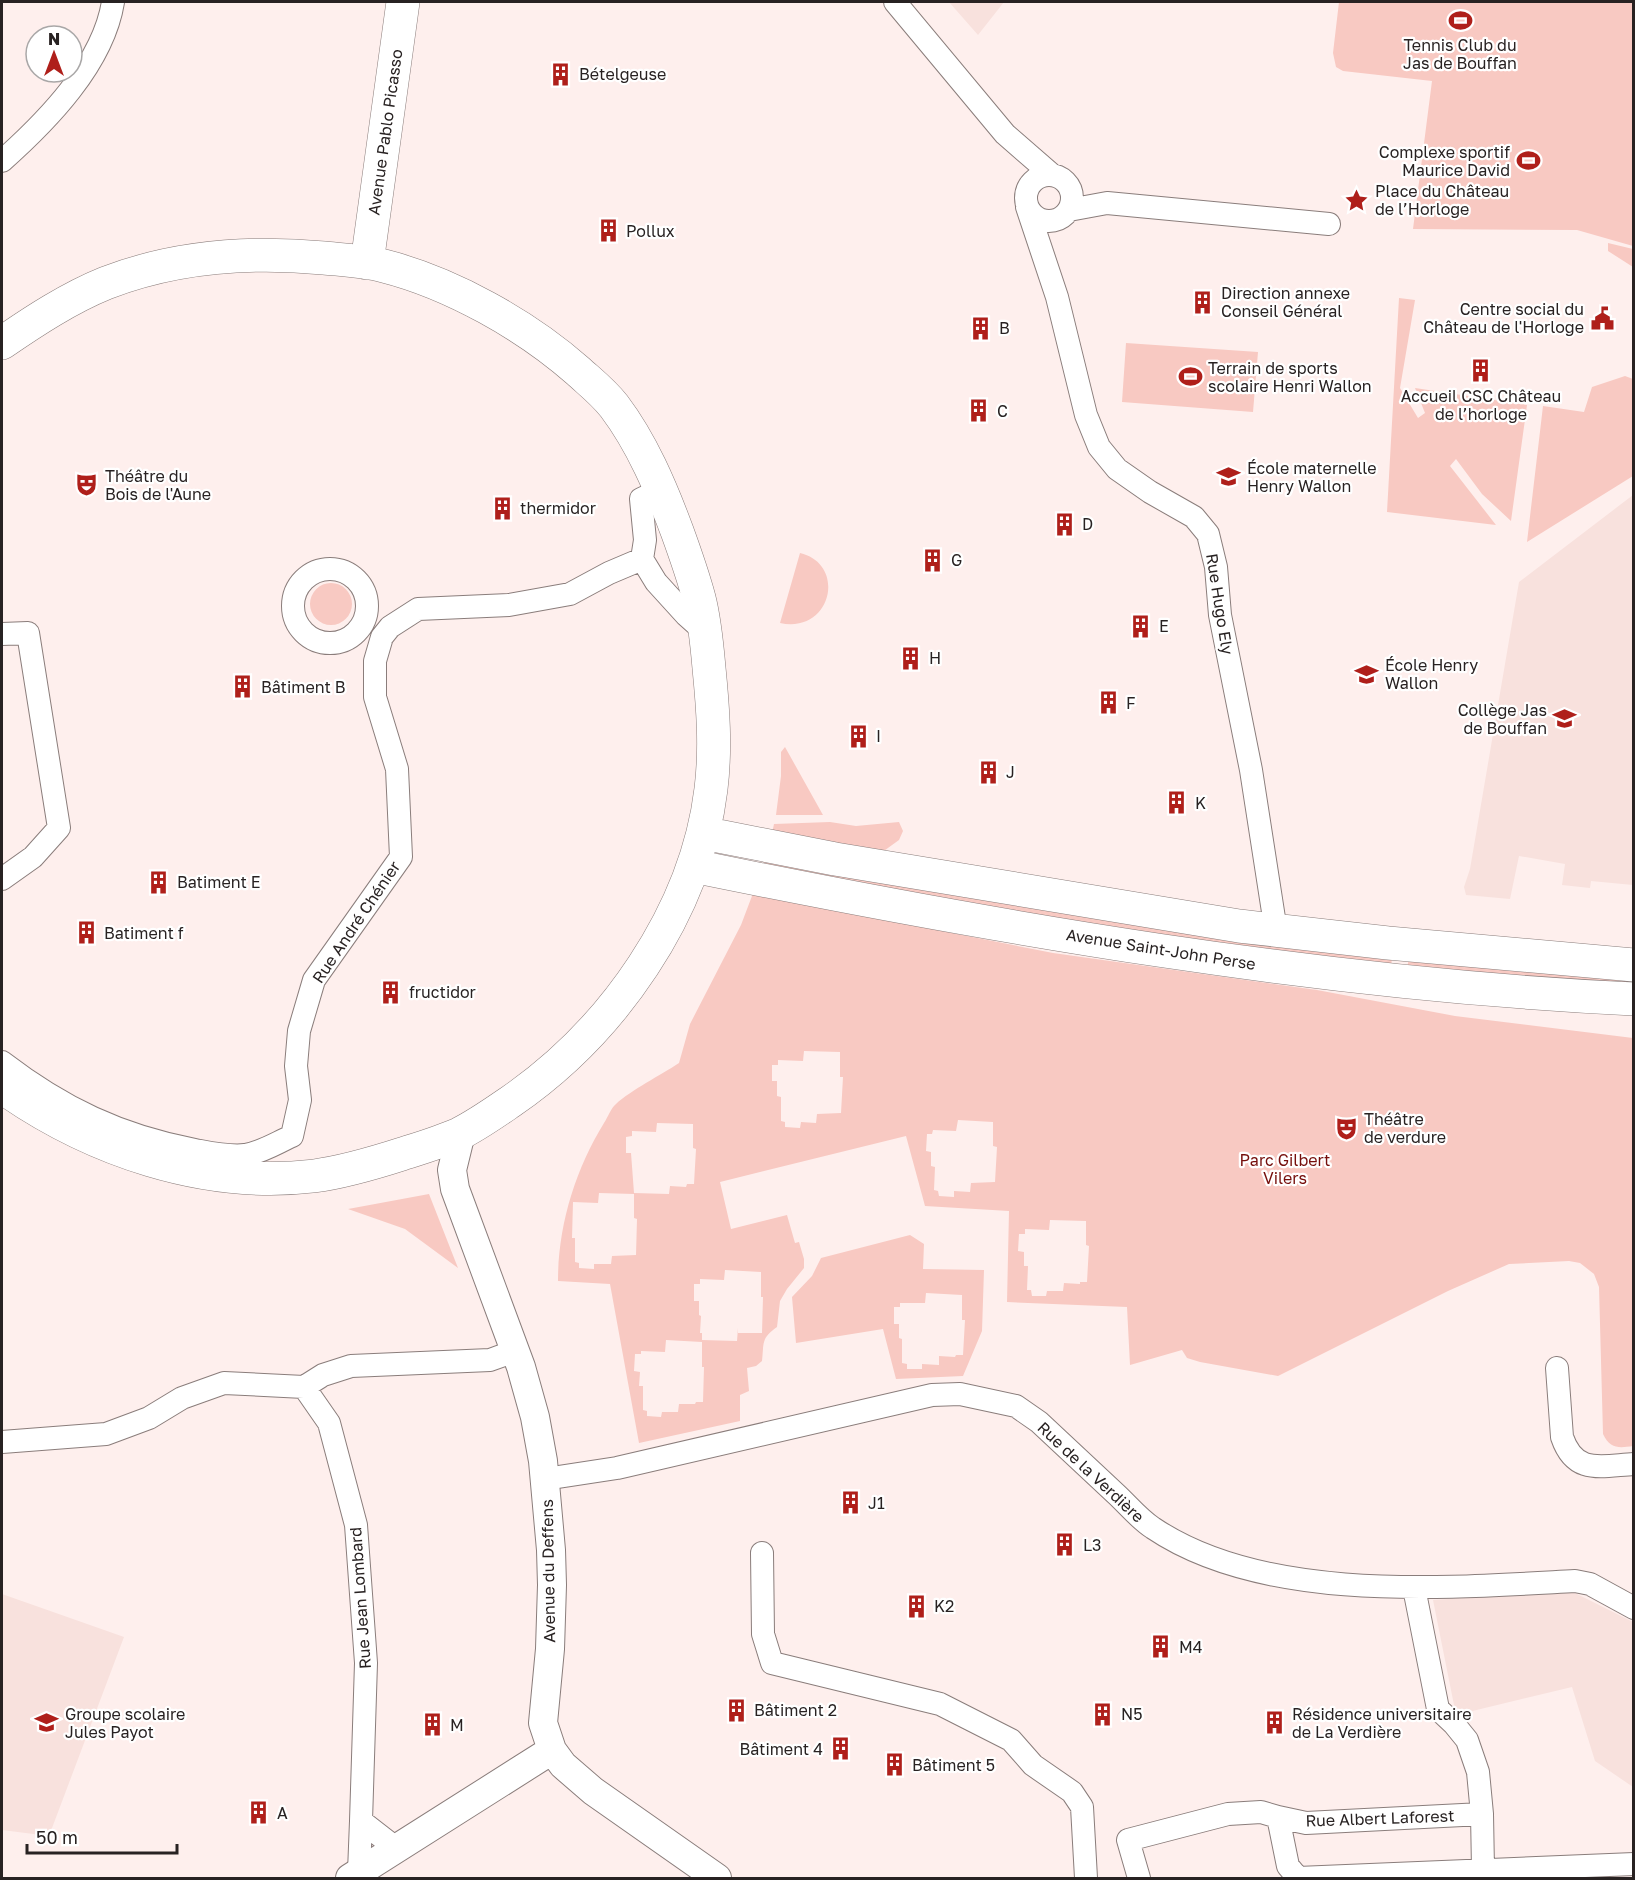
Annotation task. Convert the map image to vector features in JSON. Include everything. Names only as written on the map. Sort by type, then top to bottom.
[{"type":"main road","name":"Avenue Pablo Picasso","points":[[367,263],[403,2]]},
{"type":"main road","points":[[2,343],[80,295],[107,283],[165,266],[220,256],[262,254],[367,263],[396,270],[472,300],[508,320],[568,362],[612,404],[639,446],[651,494],[687,559],[699,599],[705,632],[714,722],[714,761],[703,833],[693,866],[674,909],[642,968],[589,1035],[531,1087],[461,1133],[372,1164],[312,1176],[262,1178],[204,1173],[134,1155],[80,1133],[34,1110],[2,1087]]},
{"type":"main road","points":[[703,833],[835,860],[1276,931],[1446,949],[1634,965]]},
{"type":"main road","name":"Avenue Saint-John Perse","points":[[693,866],[975,919],[1260,965],[1419,983],[1634,999]]},
{"type":"street","points":[[2,161],[36,130],[84,70],[103,36],[113,2]]},
{"type":"street","points":[[895,2],[1017,147],[1060,180],[1107,203]]},
{"type":"street","name":"Rue Hugo Ely","points":[[1017,147],[1026,200],[1047,264],[1086,415],[1099,447],[1117,469],[1150,492],[1194,517],[1208,534],[1216,567],[1220,615],[1251,770],[1276,931]]},
{"type":"street","points":[[1063,215],[1073,198],[1060,180],[1038,177],[1032,181],[1026,200],[1037,218],[1051,221],[1063,215],[1107,203],[1329,224]]},
{"type":"street","name":"Rue Hugo Ely","points":[[1047,264],[1063,215]]},
{"type":"street","points":[[651,494],[642,559],[656,582],[705,632]]},
{"type":"street","points":[[363,623],[382,637],[390,627],[418,609],[509,605],[570,594],[609,573],[642,559]]},
{"type":"street","points":[[2,634],[28,633],[59,828],[33,857],[2,879]]},
{"type":"street","name":"Rue André Chénier","points":[[2,1062],[51,1097],[99,1122],[166,1144],[216,1154],[244,1155],[269,1148],[292,1136],[300,1100],[296,1066],[299,1031],[314,980],[401,857],[397,770],[375,697],[375,661],[382,637]]},
{"type":"street","name":"Avenue du Deffens","points":[[454,1189],[452,1170],[461,1133]]},
{"type":"street","name":"Avenue du Deffens","points":[[420,1149],[442,1170],[454,1189],[515,1351],[535,1417],[545,1479],[552,1585],[550,1649],[543,1723],[552,1750]]},
{"type":"street","points":[[2,1442],[106,1434],[149,1418],[182,1398],[224,1383],[304,1387],[323,1375],[351,1366],[483,1361],[515,1351]]},
{"type":"street","points":[[1557,1368],[1562,1437],[1566,1448],[1574,1458],[1587,1466],[1634,1464]]},
{"type":"street","name":"Rue Jean Lombard","points":[[304,1387],[329,1423],[356,1525],[366,1663],[361,1821],[354,1875]]},
{"type":"street","name":"Rue de la Verdière","points":[[545,1479],[610,1469],[932,1395],[960,1394],[1016,1406],[1040,1422],[1151,1527],[1201,1555],[1254,1571],[1328,1583],[1414,1588],[1575,1581],[1596,1587],[1634,1608]]},
{"type":"street","points":[[762,1553],[764,1634],[772,1663],[940,1704],[1011,1740],[1033,1765],[1072,1792],[1082,1808],[1086,1878]]},
{"type":"street","points":[[1414,1588],[1438,1709],[1467,1740],[1478,1772],[1482,1814],[1483,1869]]},
{"type":"street","points":[[354,1875],[552,1750],[563,1765],[593,1791],[717,1878]]},
{"type":"street","name":"Rue Albert Laforest","points":[[1139,1878],[1128,1840],[1228,1814],[1260,1812],[1306,1823],[1482,1814]]},
{"type":"street","points":[[1278,1817],[1288,1866],[1298,1878],[1634,1864]]},
{"type":"street","points":[[361,1821],[397,1849]]},
{"type":"shaded area","points":[[949,2],[1004,2],[978,35]]},
{"type":"shaded area","name":"Collège Jas de Bouffan","points":[[1633,495],[1633,885],[1591,881],[1590,888],[1562,885],[1565,864],[1519,856],[1510,899],[1466,895],[1464,887],[1470,869],[1519,582]]},
{"type":"shaded area","points":[[1571,1591],[1633,1622],[1633,1787],[1595,1761],[1572,1687],[1456,1715],[1433,1600]]},
{"type":"shaded area","name":"Groupe scolaire Jules Payot","points":[[2,1594],[124,1637],[49,1836],[2,1830]]},
{"type":"green space","name":"Complexe sportif Maurice David","points":[[1339,2],[1633,2],[1633,246],[1577,230],[1413,229],[1432,81],[1343,71],[1336,67],[1333,53]]},
{"type":"green space","points":[[1608,243],[1633,249],[1633,267],[1608,251]]},
{"type":"green space","points":[[1399,298],[1415,300],[1400,388],[1418,418],[1425,413],[1415,388],[1527,405],[1511,521],[1482,494],[1456,459],[1450,466],[1496,525],[1387,512]]},
{"type":"green space","name":"Terrain de sports scolaire Henri Wallon","points":[[1126,343],[1258,352],[1253,412],[1122,402]]},
{"type":"green space","points":[[1625,376],[1633,379],[1633,476],[1527,542],[1543,406],[1584,412],[1592,387]]},
{"type":"green space","points":[[800,553],[815,560],[824,570],[828,583],[827,596],[822,609],[812,618],[798,624],[780,623]]},
{"type":"green space","points":[[331,583],[339,584],[346,589],[351,596],[351,612],[346,619],[339,624],[331,625],[323,624],[316,619],[311,612],[310,604],[311,596],[316,589],[323,584]]},
{"type":"green space","points":[[785,747],[823,815],[776,815],[781,776],[781,752]]},
{"type":"green space","points":[[830,822],[856,826],[899,822],[903,831],[899,840],[881,853],[771,838],[774,824]]},
{"type":"green space","points":[[767,854],[1392,952],[1391,973],[761,871]]},
{"type":"green space","name":"Parc Gilbert Vilers","points":[[755,888],[856,914],[1053,953],[1317,990],[1455,1016],[1633,1038],[1633,1446],[1612,1445],[1603,1434],[1599,1287],[1594,1274],[1580,1263],[1569,1261],[1509,1264],[1448,1291],[1278,1376],[1200,1362],[1187,1358],[1182,1350],[1130,1365],[1127,1307],[1007,1302],[1009,1211],[925,1206],[906,1136],[720,1182],[731,1229],[787,1215],[795,1243],[799,1242],[804,1268],[780,1301],[777,1327],[766,1338],[762,1361],[756,1366],[747,1368],[749,1391],[740,1395],[740,1421],[639,1443],[610,1284],[558,1281],[565,1219],[585,1160],[613,1108],[630,1093],[679,1063],[690,1024],[741,925]],"holes":[[[804,1051],[840,1052],[840,1077],[843,1077],[841,1113],[817,1114],[816,1123],[801,1122],[800,1128],[785,1127],[785,1122],[781,1121],[781,1097],[777,1096],[777,1081],[772,1081],[772,1065],[778,1065],[778,1060],[803,1061]],[[958,1120],[993,1122],[993,1146],[997,1147],[995,1182],[971,1183],[970,1192],[954,1191],[954,1197],[939,1196],[938,1191],[934,1190],[935,1167],[931,1166],[931,1152],[926,1151],[927,1134],[932,1134],[933,1130],[956,1131]],[[657,1123],[693,1124],[693,1148],[696,1149],[694,1184],[687,1184],[686,1187],[670,1186],[669,1194],[634,1193],[631,1153],[626,1153],[626,1137],[632,1136],[632,1131],[656,1132]],[[599,1193],[634,1194],[634,1218],[637,1219],[636,1255],[612,1256],[611,1264],[594,1264],[594,1269],[579,1268],[579,1263],[575,1262],[575,1238],[572,1238],[573,1202],[598,1203]],[[1050,1220],[1086,1221],[1086,1245],[1089,1246],[1087,1282],[1064,1283],[1063,1291],[1047,1291],[1046,1296],[1032,1296],[1031,1290],[1027,1290],[1028,1266],[1024,1266],[1024,1252],[1018,1251],[1019,1234],[1025,1234],[1025,1229],[1049,1230]],[[725,1270],[761,1272],[762,1333],[738,1333],[738,1328],[737,1341],[702,1340],[699,1301],[694,1301],[694,1284],[700,1284],[700,1279],[724,1280]],[[666,1340],[702,1342],[703,1402],[679,1404],[678,1412],[662,1412],[661,1417],[647,1416],[647,1411],[643,1410],[643,1386],[639,1386],[640,1372],[634,1371],[635,1354],[641,1354],[641,1351],[665,1352]]]},
{"type":"green space","points":[[1409,952],[1633,975],[1633,993],[1407,973]]},
{"type":"green space","points":[[429,1194],[458,1268],[405,1229],[348,1209]]},
{"type":"green space","points":[[910,1235],[924,1244],[923,1269],[984,1270],[982,1331],[963,1376],[896,1379],[883,1329],[796,1343],[792,1297],[812,1276],[821,1258]],"holes":[[[926,1293],[962,1295],[962,1320],[965,1320],[963,1355],[939,1356],[939,1365],[922,1364],[922,1369],[907,1369],[907,1364],[902,1363],[902,1339],[899,1338],[899,1324],[894,1324],[894,1307],[900,1307],[900,1303],[925,1303]]]},
{"type":"place","name":"Tennis Club du Jas de Bouffan","points":[[1460,20]]},
{"type":"place","name":"Bételgeuse","points":[[561,74]]},
{"type":"place","name":"Complexe sportif Maurice David","points":[[1528,161]]},
{"type":"place","name":"Place du Château de l’Horloge","points":[[1357,200]]},
{"type":"place","name":"Pollux","points":[[608,231]]},
{"type":"place","name":"Direction annexe Conseil Général","points":[[1203,302]]},
{"type":"place","name":"Centre social du Château de l'Horloge","points":[[1602,318]]},
{"type":"place","name":"B","points":[[981,328]]},
{"type":"place","name":"Accueil CSC Château de l’horloge","points":[[1481,371]]},
{"type":"place","name":"Terrain de sports scolaire Henri Wallon","points":[[1190,377]]},
{"type":"place","name":"C","points":[[979,411]]},
{"type":"place","name":"École maternelle Henry Wallon","points":[[1229,477]]},
{"type":"place","name":"Théâtre du Bois de l'Aune","points":[[87,485]]},
{"type":"place","name":"thermidor","points":[[502,508]]},
{"type":"place","name":"D","points":[[1064,524]]},
{"type":"place","name":"G","points":[[933,560]]},
{"type":"place","name":"E","points":[[1141,626]]},
{"type":"place","name":"H","points":[[911,658]]},
{"type":"place","name":"École Henry Wallon","points":[[1367,674]]},
{"type":"place","name":"Bâtiment B","points":[[243,687]]},
{"type":"place","name":"F","points":[[1108,703]]},
{"type":"place","name":"Collège Jas de Bouffan","points":[[1565,719]]},
{"type":"place","name":"I","points":[[858,736]]},
{"type":"place","name":"J","points":[[988,772]]},
{"type":"place","name":"K","points":[[1177,803]]},
{"type":"place","name":"Batiment E","points":[[159,882]]},
{"type":"place","name":"Batiment f","points":[[86,933]]},
{"type":"place","name":"fructidor","points":[[391,992]]},
{"type":"place","name":"Théâtre de verdure","points":[[1346,1128]]},
{"type":"place","name":"J1","points":[[850,1503]]},
{"type":"place","name":"L3","points":[[1065,1545]]},
{"type":"place","name":"K2","points":[[916,1606]]},
{"type":"place","name":"M4","points":[[1161,1647]]},
{"type":"place","name":"Bâtiment 2","points":[[736,1710]]},
{"type":"place","name":"N5","points":[[1103,1714]]},
{"type":"place","name":"Groupe scolaire Jules Payot","points":[[47,1723]]},
{"type":"place","name":"Résidence universitaire de La Verdière","points":[[1274,1723]]},
{"type":"place","name":"M","points":[[432,1725]]},
{"type":"place","name":"Bâtiment 4","points":[[841,1749]]},
{"type":"place","name":"Bâtiment 5","points":[[894,1765]]},
{"type":"place","name":"A","points":[[259,1813]]}]
